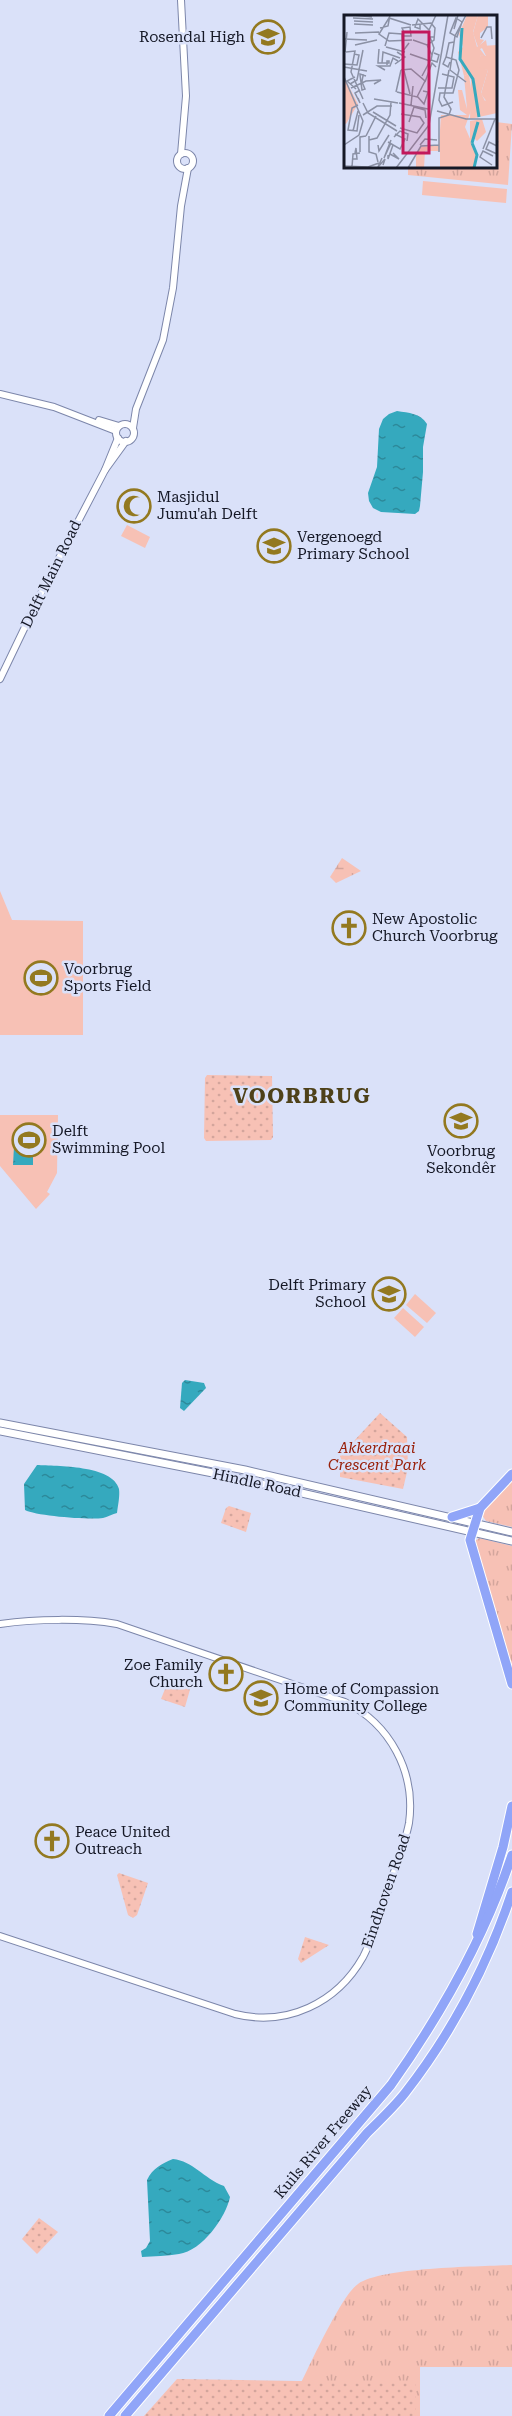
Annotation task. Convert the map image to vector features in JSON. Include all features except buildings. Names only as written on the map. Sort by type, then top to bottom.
[{"type":"highway","points":[[512,1474],[480,1509],[473,1527],[471,1544],[512,1684]]},
{"type":"highway","points":[[452,1517],[480,1509]]},
{"type":"highway","points":[[475,1946],[512,1806]]},
{"type":"highway","name":"Kuils River Freeway","points":[[109,2416],[391,2085],[444,2006],[488,1921],[512,1855]]},
{"type":"highway","name":"Kuils River Freeway","points":[[125,2416],[353,2150],[404,2094],[457,2013],[482,1967],[501,1925],[512,1892]]},
{"type":"highway","points":[[501,1925],[512,1909]]},
{"type":"main road","name":"Hindle Road","points":[[0,1423],[245,1470],[452,1517],[512,1541]]},
{"type":"main road","name":"Hindle Road","points":[[0,1431],[473,1527],[512,1532]]},
{"type":"street","points":[[181,0],[186,122],[193,162],[185,168],[177,160],[181,154],[186,122]]},
{"type":"street","points":[[181,154],[190,155]]},
{"type":"street","name":"Delft Main Road","points":[[105,470],[126,441],[133,437],[140,400],[165,331],[174,279],[185,168]]},
{"type":"street","points":[[0,394],[54,407],[120,430],[133,428]]},
{"type":"street","name":"Delft Main Road","points":[[0,679],[46,583],[105,470],[120,430],[140,400]]},
{"type":"street","points":[[120,430],[126,441]]},
{"type":"street","name":"Eindhoven Road","points":[[0,1624],[92,1621],[117,1624],[345,1702],[371,1719],[394,1746],[406,1776],[410,1808],[404,1841],[363,1957],[353,1974],[336,1992],[297,2013],[261,2018],[229,2013],[0,1936]]},
{"type":"green space","points":[[497,122],[512,124],[508,185],[408,175],[408,168],[497,168]]},
{"type":"green space","points":[[423,181],[507,189],[506,203],[422,195]]},
{"type":"green space","points":[[127,525],[150,537],[145,548],[121,536]]},
{"type":"green space","points":[[342,858],[361,871],[336,883],[330,877]]},
{"type":"green space","name":"Voorbrug Sports Field","points":[[0,891],[12,920],[83,921],[83,1035],[0,1035]]},
{"type":"green space","points":[[207,1075],[272,1076],[273,1137],[271,1140],[206,1141],[204,1138],[205,1078]]},
{"type":"green space","name":"Delft Swimming Pool","points":[[0,1115],[58,1115],[57,1173],[47,1192],[50,1194],[36,1209],[0,1166]]},
{"type":"green space","points":[[415,1294],[436,1313],[427,1323],[406,1305]]},
{"type":"green space","points":[[403,1308],[424,1327],[415,1337],[394,1318]]},
{"type":"green space","name":"Akkerdraai Crescent Park","points":[[380,1413],[407,1437],[408,1467],[402,1466],[402,1471],[407,1472],[403,1489],[340,1477],[340,1456]]},
{"type":"green space","points":[[512,1481],[512,1527],[486,1521],[482,1515],[484,1509]]},
{"type":"green space","points":[[229,1506],[251,1513],[246,1532],[221,1523],[226,1508]]},
{"type":"green space","points":[[479,1538],[512,1546],[512,1666],[474,1542]]},
{"type":"green space","points":[[169,1679],[191,1686],[185,1707],[161,1699]]},
{"type":"green space","points":[[119,1873],[148,1883],[137,1915],[133,1918],[128,1915],[117,1875]]},
{"type":"green space","points":[[305,1937],[329,1945],[301,1963],[298,1959]]},
{"type":"green space","points":[[39,2218],[58,2232],[37,2254],[22,2239]]},
{"type":"green space","points":[[512,2265],[512,2367],[420,2367],[420,2416],[281,2416],[291,2404],[342,2304],[358,2284],[370,2278],[409,2271]]},
{"type":"green space","points":[[177,2379],[416,2383],[416,2416],[144,2416]]},
{"type":"water","points":[[397,411],[418,416],[427,424],[423,447],[420,506],[419,511],[415,514],[381,512],[373,508],[369,501],[368,493],[377,467],[379,429],[383,419]]},
{"type":"water","points":[[14,1146],[33,1146],[33,1165],[13,1165]]},
{"type":"water","points":[[185,1380],[204,1383],[206,1388],[184,1411],[180,1408],[182,1383]]},
{"type":"water","points":[[37,1465],[83,1468],[106,1475],[115,1481],[119,1489],[117,1513],[103,1518],[86,1518],[51,1516],[25,1510],[24,1484]]},
{"type":"water","points":[[173,2159],[192,2166],[224,2186],[230,2197],[228,2205],[212,2232],[188,2252],[142,2257],[141,2251],[150,2241],[147,2180],[158,2167]]},
{"type":"place","name":"Rosendal High","points":[[268,37]]},
{"type":"place","name":"Masjidul Jumu'ah Delft","points":[[134,506]]},
{"type":"place","name":"Vergenoegd Primary School","points":[[274,546]]},
{"type":"place","name":"New Apostolic Church Voorbrug","points":[[349,928]]},
{"type":"place","name":"Voorbrug Sports Field","points":[[41,978]]},
{"type":"place","name":"Voorbrug Sekondêr","points":[[461,1121]]},
{"type":"place","name":"Delft Swimming Pool","points":[[29,1140]]},
{"type":"place","name":"Delft Primary School","points":[[389,1294]]},
{"type":"place","name":"Zoe Family Church","points":[[226,1674]]},
{"type":"place","name":"Home of Compassion Community College","points":[[261,1698]]},
{"type":"place","name":"Peace United Outreach","points":[[52,1841]]},
{"type":"district","name":"VOORBRUG","points":[[302,1096]]}]
